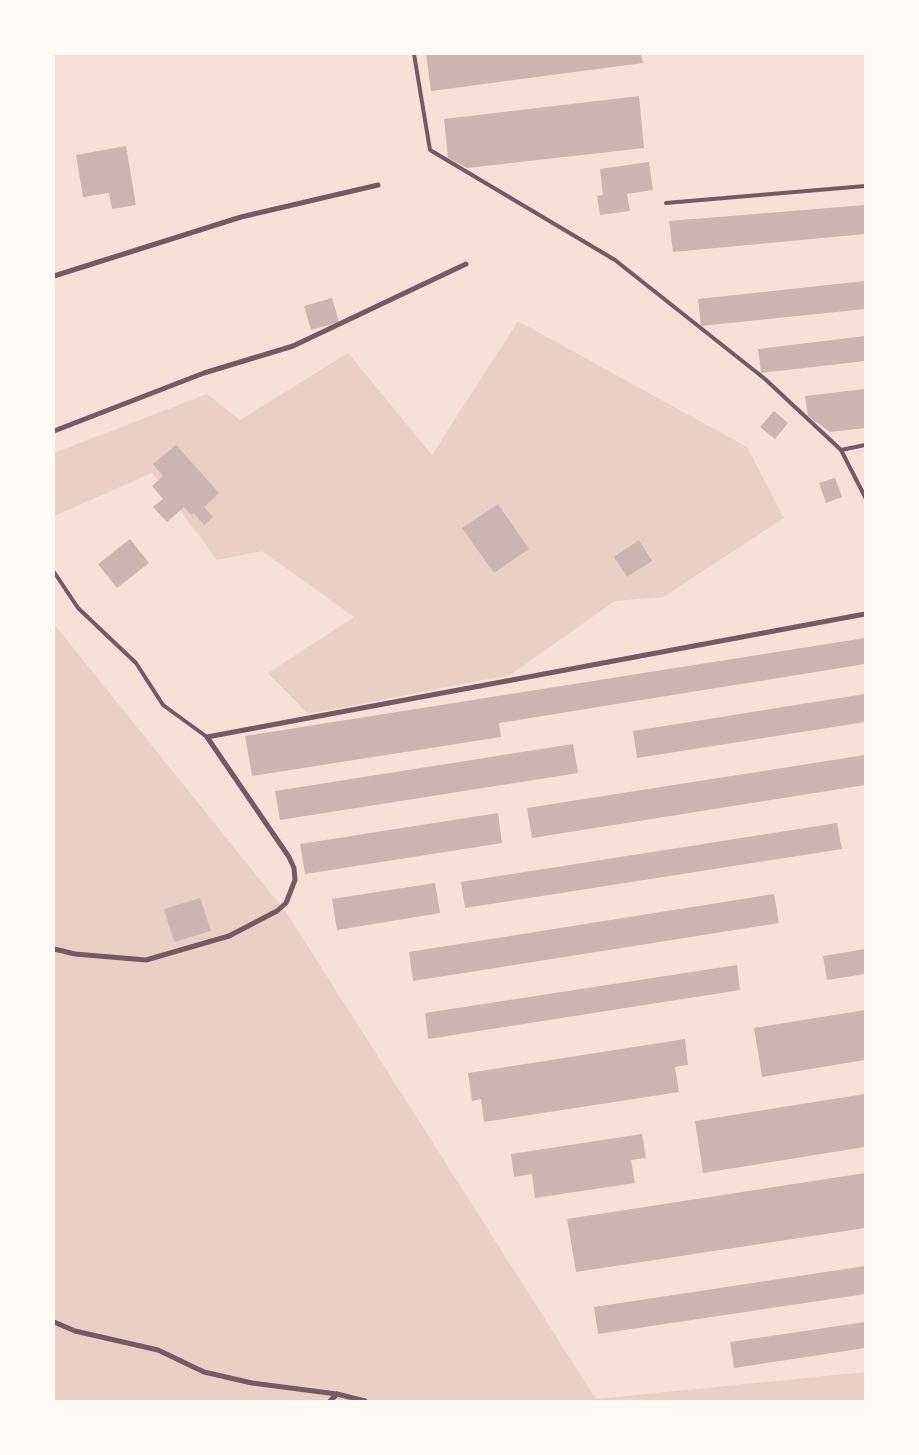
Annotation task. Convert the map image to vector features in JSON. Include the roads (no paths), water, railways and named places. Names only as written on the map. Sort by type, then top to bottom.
[{"type":"street","points":[[54,276],[241,217],[378,185]]},
{"type":"street","points":[[54,431],[204,373],[293,346],[466,264]]},
{"type":"street","points":[[54,949],[75,954],[146,960],[229,936],[277,911],[286,902],[295,880],[294,868],[289,857],[207,737],[865,614]]},
{"type":"street","points":[[54,1322],[75,1331],[158,1350],[204,1372],[252,1383],[337,1394],[365,1401]]},
{"type":"street","points":[[330,1401],[337,1394]]},
{"type":"lane","points":[[414,54],[430,150],[615,260],[766,379],[841,450],[864,490],[865,498]]},
{"type":"lane","points":[[666,203],[865,186]]},
{"type":"lane","points":[[841,450],[865,445]]},
{"type":"lane","points":[[54,572],[78,608],[136,663],[163,705],[207,737]]}]
